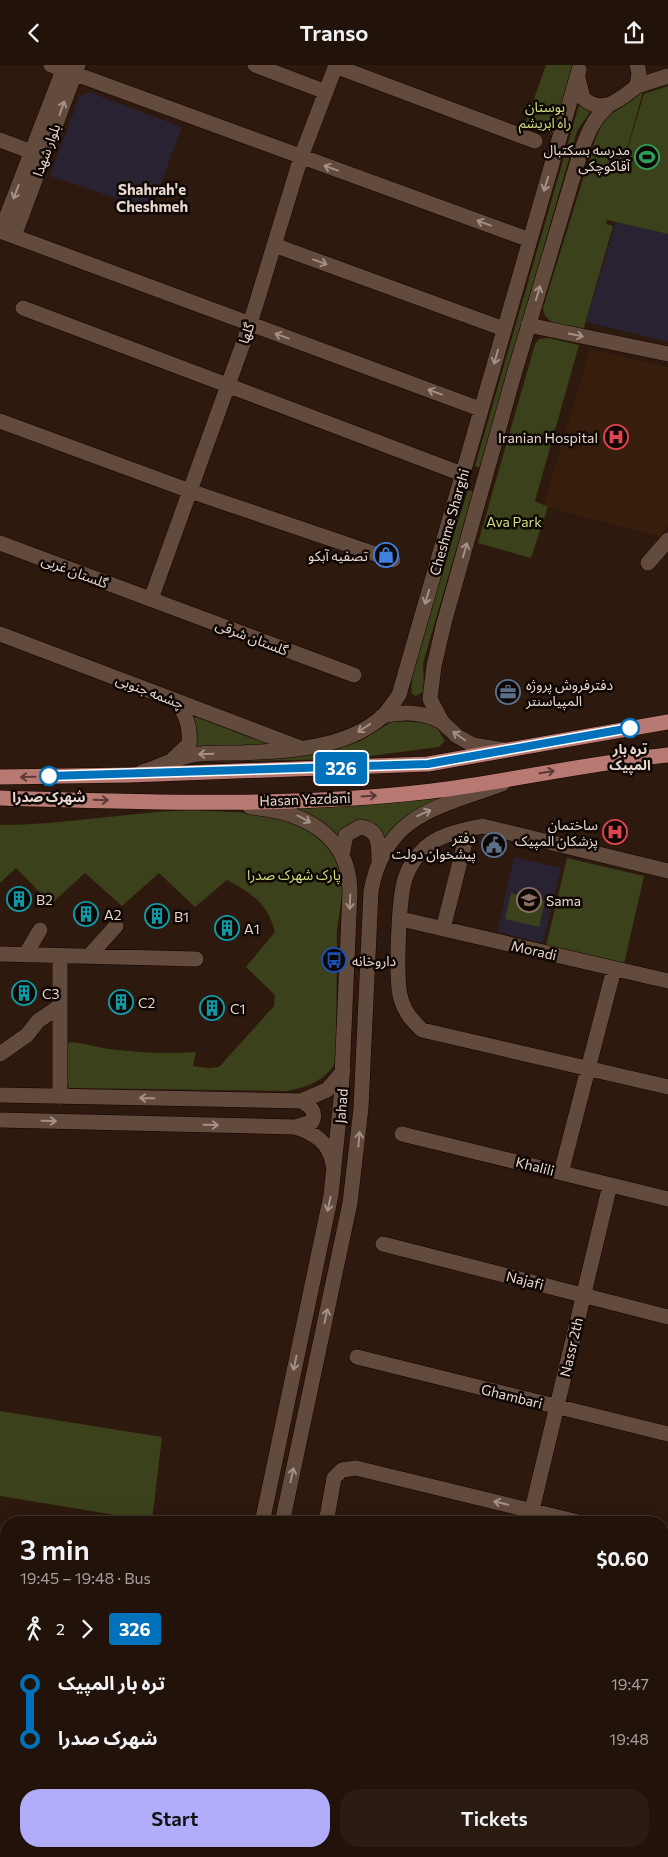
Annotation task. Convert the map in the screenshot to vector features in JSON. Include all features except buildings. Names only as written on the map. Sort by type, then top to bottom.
[{"type":"main road","points":[[0,777],[130,775],[428,764],[668,722]]},
{"type":"main road","name":"Hasan Yazdani","points":[[0,798],[187,803],[340,798],[431,791],[618,760],[668,755]]},
{"type":"street","points":[[255,65],[326,92]]},
{"type":"street","points":[[637,65],[639,73],[637,86]]},
{"type":"street","points":[[336,66],[535,141]]},
{"type":"street","name":"گلها","points":[[151,599],[250,324],[301,157],[336,66]]},
{"type":"street","points":[[580,67],[580,90],[583,98],[590,104],[607,107]]},
{"type":"street","name":"Cheshme Sharghi","points":[[130,775],[160,767],[173,759],[193,755],[276,751],[324,744],[353,735],[382,716],[399,695],[580,67]]},
{"type":"street","points":[[66,68],[301,157],[530,239]]},
{"type":"street","name":"بلوار شهدا","points":[[5,233],[37,154],[66,68]]},
{"type":"street","name":"Cheshme Sharghi","points":[[430,699],[434,666],[444,623],[528,325],[586,139],[598,115],[607,107],[637,86],[668,76]]},
{"type":"street","points":[[0,140],[37,154]]},
{"type":"street","points":[[5,233],[480,409]]},
{"type":"street","points":[[274,245],[504,329]]},
{"type":"street","points":[[23,309],[462,473]]},
{"type":"street","points":[[528,325],[668,355]]},
{"type":"street","points":[[0,421],[190,491],[393,560]]},
{"type":"street","points":[[648,563],[668,540]]},
{"type":"street","name":"گلستان غربی","points":[[0,543],[151,599]]},
{"type":"street","name":"گلستان شرقی","points":[[151,599],[354,675]]},
{"type":"street","name":"چشمه جنوبی","points":[[0,634],[300,747]]},
{"type":"street","points":[[399,695],[401,702],[410,707],[422,706],[430,699],[442,721],[457,736],[473,745],[504,750]]},
{"type":"street","points":[[173,759],[189,744],[191,731],[186,716],[177,701]]},
{"type":"street","points":[[382,716],[398,713],[417,713],[432,716],[442,721]]},
{"type":"street","name":"Jahad","points":[[284,1516],[350,1203],[357,1157],[371,891],[379,860],[398,832],[416,816],[526,776]]},
{"type":"street","name":"Jahad","points":[[187,803],[267,809],[294,814],[324,833],[342,855],[349,872],[350,891],[342,1071],[334,1170],[263,1516]]},
{"type":"street","points":[[668,871],[482,826],[455,832],[431,843],[409,867],[403,887],[400,997],[407,1015],[422,1030],[668,1087]]},
{"type":"street","points":[[342,855],[346,835],[360,827],[372,831],[377,839],[379,860]]},
{"type":"street","points":[[443,929],[465,842]]},
{"type":"street","name":"Moradi","points":[[401,919],[668,981]]},
{"type":"street","points":[[90,957],[116,926]]},
{"type":"street","points":[[25,955],[40,930]]},
{"type":"street","points":[[0,954],[196,959]]},
{"type":"street","points":[[60,956],[60,1097]]},
{"type":"street","points":[[561,1173],[614,969]]},
{"type":"street","points":[[0,1054],[27,1035],[38,1021],[60,1006]]},
{"type":"street","points":[[0,1095],[301,1101],[327,1090],[342,1071]]},
{"type":"street","points":[[294,1127],[312,1122],[315,1116],[314,1111],[301,1101]]},
{"type":"street","points":[[0,1120],[294,1127],[308,1131],[322,1141],[332,1155],[334,1170]]},
{"type":"street","name":"Khalili","points":[[402,1134],[668,1199]]},
{"type":"street","name":"Nassr 2th","points":[[532,1510],[610,1185]]},
{"type":"street","name":"Najafi","points":[[383,1244],[668,1317]]},
{"type":"street","name":"Ghambari","points":[[357,1357],[668,1434]]},
{"type":"street","points":[[327,1516],[334,1478],[342,1470],[356,1468],[555,1516]]},
{"type":"shaded area","points":[[89,92],[182,127],[151,210],[50,176],[79,97]]},
{"type":"shaded area","points":[[616,222],[668,234],[668,342],[586,322]]},
{"type":"shaded area","name":"Iranian Hospital","points":[[590,349],[668,367],[668,526],[660,537],[543,506]]},
{"type":"shaded area","name":"Sama","points":[[514,857],[561,868],[543,943],[497,932]]},
{"type":"green space","name":"بوستان راه ابریشم","points":[[546,65],[576,65],[554,134],[525,124]]},
{"type":"green space","points":[[668,86],[668,234],[607,220],[606,224],[613,226],[583,331],[558,325],[548,319],[544,314],[543,308],[601,126],[610,115],[643,92],[620,174],[644,94]]},
{"type":"green space","points":[[579,105],[590,112],[577,131],[480,468],[475,466]]},
{"type":"green space","name":"Ava Park","points":[[549,338],[579,345],[535,501],[548,507],[531,558],[478,543],[535,344],[539,339]]},
{"type":"green space","points":[[468,490],[473,492],[423,663],[424,691],[416,696],[412,694],[412,680],[424,628]]},
{"type":"green space","points":[[190,711],[288,746],[192,750],[196,730]]},
{"type":"green space","points":[[393,721],[434,723],[445,741],[439,747],[347,759],[192,762],[194,758],[320,752],[360,741]]},
{"type":"green space","points":[[448,798],[427,806],[403,821],[383,845],[375,828],[339,845],[285,808],[330,807]]},
{"type":"green space","name":"پارک شهرک صدرا","points":[[192,810],[288,817],[326,842],[340,867],[343,889],[337,929],[336,1062],[327,1074],[316,1082],[288,1091],[69,1088],[66,1053],[69,1042],[138,1052],[196,1052],[193,1066],[219,1067],[274,1006],[275,995],[246,967],[275,932],[268,914],[258,900],[227,880],[195,907],[159,873],[122,906],[85,873],[51,904],[16,868],[0,883],[0,825],[48,823]]},
{"type":"green space","points":[[567,858],[644,876],[624,964],[546,946]]},
{"type":"green space","points":[[511,893],[545,901],[539,927],[505,919]]},
{"type":"green space","points":[[0,1411],[162,1437],[153,1516],[122,1516],[0,1496]]},
{"type":"bus line","name":"326","points":[[49,776],[130,775],[428,764],[630,728]]},
{"type":"place","name":"مدرسه بسکتبال آقاکوچکی","points":[[647,157]]},
{"type":"place","name":"Iranian Hospital","points":[[616,437]]},
{"type":"place","name":"تصفیه آبکو","points":[[386,555]]},
{"type":"place","name":"دفترفروش پروژه المپیاسنتر","points":[[508,692]]},
{"type":"place","name":"تره بار المپیک","points":[[630,728]]},
{"type":"place","name":"شهرک صدرا","points":[[49,776]]},
{"type":"place","name":"ساختمان پزشکان المپیک","points":[[615,832]]},
{"type":"place","name":"دفتر پیشخوان دولت","points":[[494,845]]},
{"type":"place","name":"B2","points":[[19,899]]},
{"type":"place","name":"Sama","points":[[529,900]]},
{"type":"place","name":"A2","points":[[86,914]]},
{"type":"place","name":"B1","points":[[157,916]]},
{"type":"place","name":"A1","points":[[227,928]]},
{"type":"place","name":"داروخانه","points":[[334,960]]},
{"type":"place","name":"C3","points":[[24,993]]},
{"type":"place","name":"C2","points":[[121,1002]]},
{"type":"place","name":"C1","points":[[212,1008]]},
{"type":"district","name":"Shahrah'e Cheshmeh","points":[[152,198]]}]
